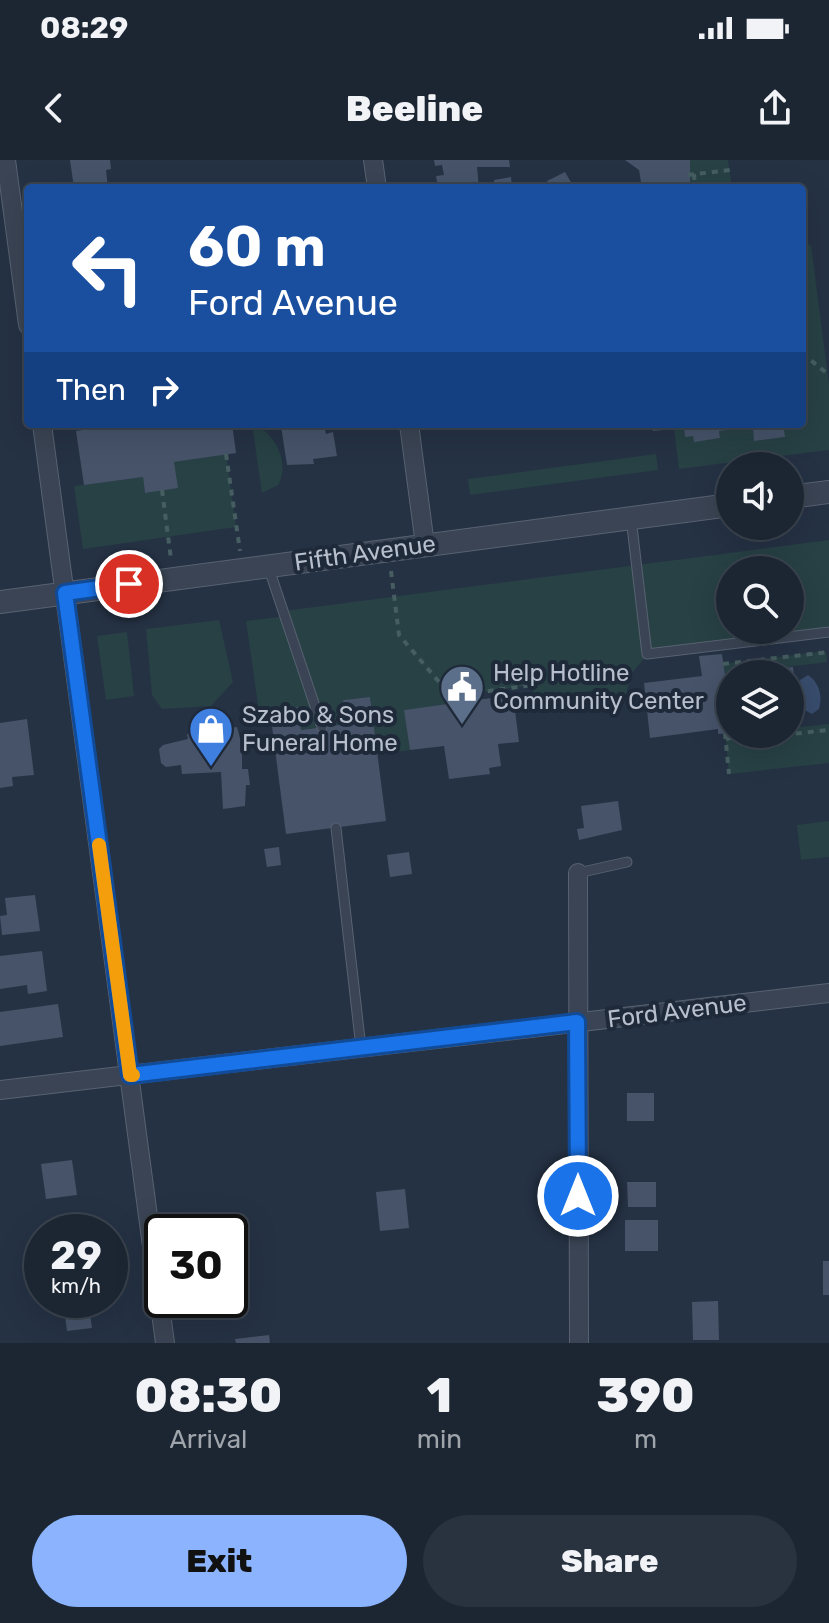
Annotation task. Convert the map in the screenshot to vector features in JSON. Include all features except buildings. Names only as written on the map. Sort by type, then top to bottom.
[{"type":"street","points":[[6,160],[24,295]]},
{"type":"street","points":[[373,160],[376,184]]},
{"type":"street","points":[[43,428],[165,1343]]},
{"type":"street","points":[[410,428],[425,545]]},
{"type":"street","points":[[804,495],[829,492]]},
{"type":"street","name":"Fifth Avenue","points":[[0,602],[716,507]]},
{"type":"street","points":[[578,873],[579,1343]]},
{"type":"street","name":"Ford Avenue","points":[[0,1090],[829,993]]},
{"type":"lane","points":[[631,518],[647,654],[829,632]]},
{"type":"lane","points":[[268,566],[322,727]]},
{"type":"lane","points":[[336,828],[361,1048]]},
{"type":"lane","points":[[578,873],[627,862]]},
{"type":"path","points":[[694,184],[691,174],[730,170]]},
{"type":"path","points":[[806,356],[829,375]]},
{"type":"path","points":[[226,454],[242,569]]},
{"type":"path","points":[[162,490],[174,578]]},
{"type":"path","points":[[389,550],[399,635],[457,703]]},
{"type":"path","points":[[758,660],[829,652]]},
{"type":"path","points":[[452,696],[533,685]]},
{"type":"path","points":[[804,733],[829,730]]},
{"type":"path","points":[[726,748],[729,774]]},
{"type":"green space","points":[[690,160],[728,160],[731,184],[690,184]]},
{"type":"green space","points":[[811,245],[829,384],[829,450],[804,453],[716,452],[716,464],[679,469],[674,429],[684,428],[685,436],[693,436],[694,441],[720,438],[719,431],[753,428],[755,441],[784,437],[783,428],[806,428],[806,246]]},
{"type":"green space","points":[[253,428],[260,428],[267,433],[278,449],[283,467],[278,485],[262,493]]},
{"type":"green space","points":[[226,454],[236,527],[83,549],[74,486],[143,477],[145,492],[174,462]]},
{"type":"green space","points":[[656,454],[658,470],[470,495],[468,479]]},
{"type":"green space","points":[[829,540],[829,632],[804,635],[804,556],[716,556],[716,644],[730,644],[648,654],[631,674],[626,695],[609,698],[607,689],[533,699],[533,685],[453,696],[457,703],[405,710],[410,750],[377,755],[370,697],[343,700],[346,724],[301,730],[297,707],[259,712],[246,621],[286,616],[284,611]]},
{"type":"green space","points":[[219,620],[233,682],[211,706],[162,709],[152,695],[146,629]]},
{"type":"green space","points":[[127,632],[134,696],[106,700],[97,636]]},
{"type":"green space","points":[[826,652],[827,662],[804,665],[804,660],[755,660]]},
{"type":"green space","points":[[829,724],[829,763],[729,774],[726,748],[804,748],[804,727]]},
{"type":"green space","points":[[829,821],[829,857],[801,860],[797,825]]},
{"type":"water","points":[[808,675],[815,681],[820,694],[819,709],[812,714],[804,710],[804,678]]},
{"type":"slow traffic","points":[[99,845],[130,1075],[133,1075]]},
{"type":"place","name":"Help Hotline Community Center","points":[[462,726]]},
{"type":"place","name":"Szabo & Sons Funeral Home","points":[[211,768]]},
{"type":"route","points":[[129,584],[65,593],[130,1075],[577,1022],[578,1196]]}]
